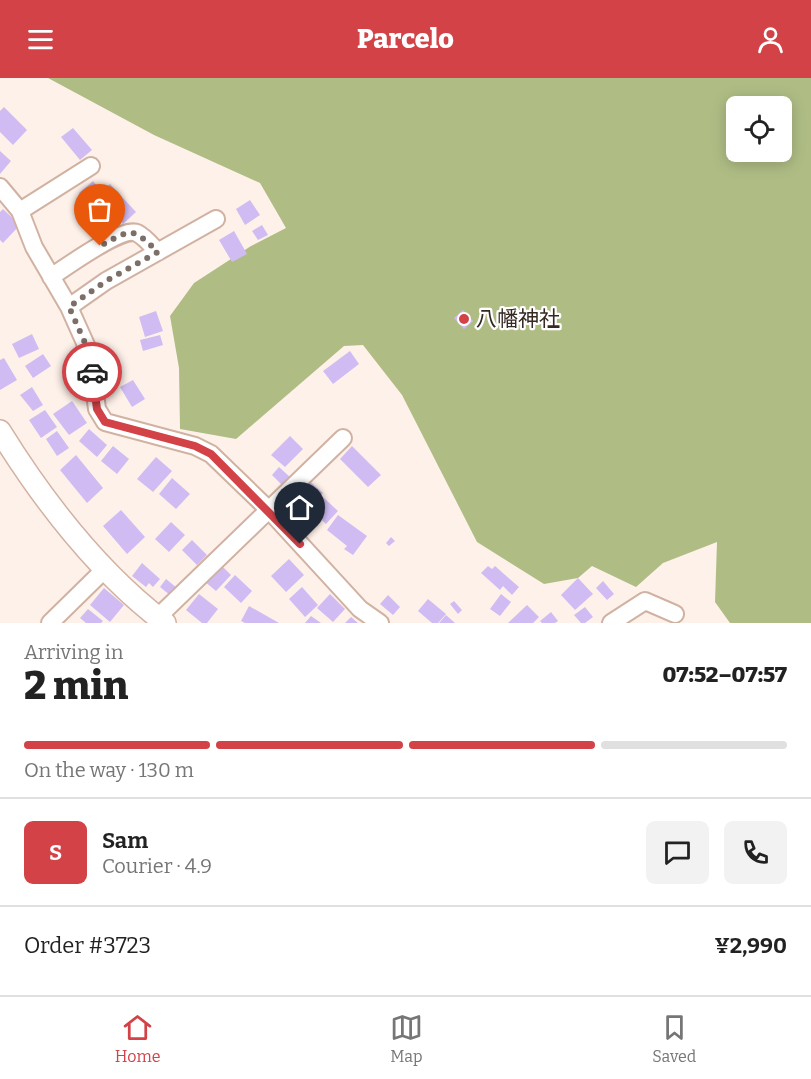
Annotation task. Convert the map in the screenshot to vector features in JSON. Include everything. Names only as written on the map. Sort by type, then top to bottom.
[{"type":"main road","points":[[0,431],[72,531],[105,569],[161,620]]},
{"type":"street","points":[[20,211],[91,166]]},
{"type":"street","points":[[0,188],[20,211],[34,247],[69,307],[90,354],[97,409],[105,422],[195,446],[211,454],[270,511],[360,609],[380,623]]},
{"type":"street","points":[[69,307],[106,281],[216,219]]},
{"type":"street","points":[[51,277],[127,232],[136,233],[158,252]]},
{"type":"street","points":[[161,620],[343,438]]},
{"type":"street","points":[[50,623],[105,569]]},
{"type":"street","points":[[611,623],[645,601],[675,614]]},
{"type":"green space","points":[[48,78],[811,78],[811,623],[730,623],[715,602],[717,542],[663,563],[636,587],[592,566],[578,578],[544,584],[477,542],[402,395],[363,345],[344,346],[236,439],[180,429],[179,368],[170,316],[194,283],[251,246],[286,228],[260,183],[154,135]]},
{"type":"building","points":[[4,107],[27,130],[13,145],[0,132],[0,111]]},
{"type":"building","points":[[73,128],[92,150],[80,160],[61,137]]},
{"type":"building","points":[[0,151],[11,161],[0,174]]},
{"type":"building","points":[[93,181],[101,191],[110,184],[136,212],[123,224],[96,195],[87,203],[79,193]]},
{"type":"building","points":[[250,200],[260,215],[245,225],[236,209]]},
{"type":"building","points":[[3,209],[20,225],[3,243],[0,240],[0,212]]},
{"type":"building","points":[[110,217],[119,233],[100,242],[92,226]]},
{"type":"building","points":[[262,225],[268,235],[258,240],[252,231]]},
{"type":"building","points":[[234,231],[247,254],[232,262],[219,240]]},
{"type":"building","name":"八幡神社","points":[[463,310],[473,321],[464,329],[454,318]]},
{"type":"building","points":[[156,311],[163,331],[145,337],[139,317]]},
{"type":"building","points":[[32,334],[39,349],[19,358],[12,344]]},
{"type":"building","points":[[160,335],[163,345],[143,351],[140,340]]},
{"type":"building","points":[[350,351],[359,364],[333,384],[323,371]]},
{"type":"building","points":[[43,354],[51,366],[33,378],[25,366]]},
{"type":"building","points":[[4,358],[17,380],[0,390],[0,360]]},
{"type":"building","points":[[133,380],[145,399],[132,407],[120,387]]},
{"type":"building","points":[[32,387],[43,405],[33,411],[20,395]]},
{"type":"building","points":[[72,401],[87,423],[69,435],[53,414]]},
{"type":"building","points":[[45,410],[57,427],[41,438],[29,420]]},
{"type":"building","points":[[89,429],[107,445],[97,457],[79,441]]},
{"type":"building","points":[[57,431],[69,448],[57,456],[46,439]]},
{"type":"building","points":[[290,436],[303,449],[285,467],[271,455]]},
{"type":"building","points":[[113,446],[129,459],[117,474],[101,461]]},
{"type":"building","points":[[352,446],[381,475],[368,487],[340,459]]},
{"type":"building","points":[[76,455],[103,488],[87,503],[60,470]]},
{"type":"building","points":[[156,457],[172,471],[153,492],[137,479]]},
{"type":"building","points":[[279,467],[290,477],[282,485],[272,475]]},
{"type":"building","points":[[172,478],[190,494],[176,509],[159,494]]},
{"type":"building","points":[[309,481],[323,493],[311,506],[298,494]]},
{"type":"building","points":[[288,497],[306,512],[295,525],[278,510]]},
{"type":"building","points":[[324,498],[338,511],[326,524],[312,511]]},
{"type":"building","points":[[121,510],[145,537],[127,554],[103,526]]},
{"type":"building","points":[[338,515],[367,536],[353,555],[344,549],[347,546],[327,530]]},
{"type":"building","points":[[171,522],[185,535],[169,552],[155,539]]},
{"type":"building","points":[[391,537],[395,541],[389,546],[386,543]]},
{"type":"building","points":[[192,540],[207,555],[197,565],[182,550]]},
{"type":"building","points":[[289,559],[304,575],[286,592],[271,576]]},
{"type":"building","points":[[142,563],[160,579],[153,587],[149,583],[146,587],[132,576]]},
{"type":"building","points":[[220,564],[231,575],[216,591],[204,581]]},
{"type":"building","points":[[488,566],[492,569],[495,566],[519,587],[512,595],[503,586],[500,590],[481,573]]},
{"type":"building","points":[[235,575],[252,591],[241,603],[224,587]]},
{"type":"building","points":[[578,578],[593,594],[575,610],[561,595]]},
{"type":"building","points":[[166,579],[177,588],[171,596],[160,587]]},
{"type":"building","points":[[603,581],[614,594],[607,600],[596,588]]},
{"type":"building","points":[[302,587],[318,605],[305,617],[289,599]]},
{"type":"building","points":[[104,588],[124,605],[110,622],[90,605]]},
{"type":"building","points":[[199,594],[218,609],[207,623],[202,623],[186,610]]},
{"type":"building","points":[[330,594],[345,609],[333,622],[317,608]]},
{"type":"building","points":[[501,594],[511,602],[500,616],[490,609]]},
{"type":"building","points":[[388,595],[400,607],[393,615],[380,604]]},
{"type":"building","points":[[428,599],[446,614],[438,623],[432,623],[418,611]]},
{"type":"building","points":[[454,601],[462,610],[458,614],[450,604]]},
{"type":"building","points":[[527,605],[539,617],[533,623],[508,623]]},
{"type":"building","points":[[249,606],[279,623],[241,621]]},
{"type":"building","points":[[585,607],[593,617],[581,623],[574,615]]},
{"type":"building","points":[[88,609],[103,621],[86,623],[80,618]]},
{"type":"building","points":[[551,612],[558,621],[542,623],[540,621]]},
{"type":"building","points":[[446,615],[455,623],[439,623]]},
{"type":"building","points":[[311,616],[321,623],[305,623]]},
{"type":"building","points":[[351,617],[358,623],[345,623]]},
{"type":"way so far","points":[[92,372],[90,354],[69,307],[106,281],[158,252],[136,233],[127,232],[100,246]]},
{"type":"place","name":"八幡神社","points":[[464,319]]},
{"type":"route","points":[[92,372],[97,409],[105,422],[195,446],[211,454],[270,511],[300,544]]}]
